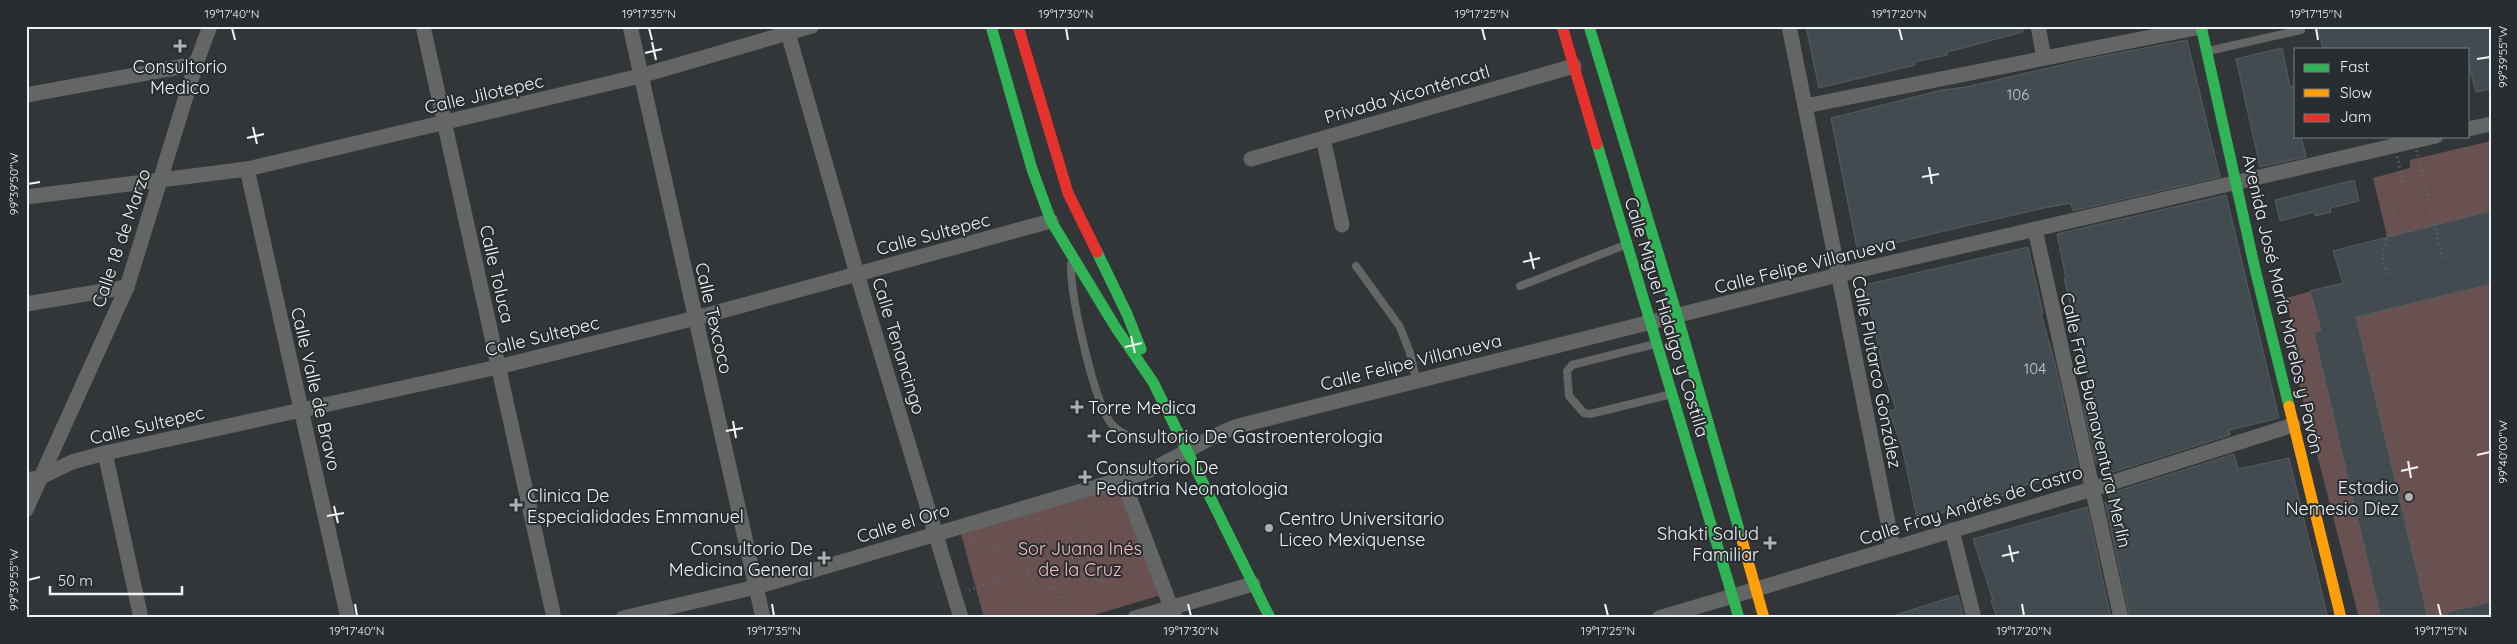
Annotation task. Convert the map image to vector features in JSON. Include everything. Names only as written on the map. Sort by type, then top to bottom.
[{"type":"main road","points":[[991,26],[1032,169],[1051,221],[1072,257],[1153,382],[1189,450],[1270,618]]},
{"type":"main road","points":[[1018,26],[1068,193],[1127,314],[1153,382]]},
{"type":"main road","name":"Calle Miguel Hidalgo y Costilla","points":[[1562,26],[1739,618]]},
{"type":"main road","name":"Calle Miguel Hidalgo y Costilla","points":[[1589,26],[1677,315],[1764,618]]},
{"type":"main road","name":"Avenida José María Morelos y Pavón","points":[[2201,27],[2235,183],[2341,618]]},
{"type":"street","name":"Calle 18 de Marzo","points":[[26,510],[33,479],[127,287],[196,64],[210,26]]},
{"type":"street","name":"Calle Toluca","points":[[423,26],[554,618]]},
{"type":"street","name":"Calle Texcoco","points":[[630,26],[763,618]]},
{"type":"street","name":"Calle Jilotepec","points":[[26,197],[247,169],[640,76],[787,30],[812,26]]},
{"type":"street","name":"Calle Plutarco González","points":[[1789,26],[1893,548]]},
{"type":"street","points":[[2038,26],[2044,58]]},
{"type":"street","points":[[1805,106],[2201,27]]},
{"type":"street","name":"Calle Tenancingo","points":[[787,30],[857,274],[961,618]]},
{"type":"street","points":[[26,95],[196,64]]},
{"type":"street","name":"Privada Xiconténcatl","points":[[1251,159],[1574,66]]},
{"type":"street","points":[[2470,129],[2491,124]]},
{"type":"street","points":[[1323,138],[1342,225]]},
{"type":"street","name":"Calle Felipe Villanueva","points":[[1189,450],[1208,438],[1238,426],[1416,379],[1838,275],[2427,138]]},
{"type":"street","name":"Calle Valle de Bravo","points":[[247,169],[348,618]]},
{"type":"street","name":"Calle Sultepec","points":[[33,479],[72,462],[105,453],[498,366],[696,318],[1051,221]]},
{"type":"street","name":"Calle Fray Buenaventura Merlín","points":[[2035,229],[2121,618]]},
{"type":"street","points":[[26,304],[127,287]]},
{"type":"street","name":"Calle Fray Andrés de Castro","points":[[1659,618],[1732,594],[2092,489],[2293,425]]},
{"type":"street","name":"Calle el Oro","points":[[623,618],[756,587],[1157,467],[1189,450]]},
{"type":"street","points":[[105,453],[141,618]]},
{"type":"street","points":[[1122,478],[1173,613]]},
{"type":"street","points":[[1952,530],[1974,618]]},
{"type":"street","points":[[1135,618],[1173,613],[1253,584]]},
{"type":"lane","points":[[2206,52],[2301,30]]},
{"type":"lane","points":[[1520,286],[1626,244]]},
{"type":"lane","points":[[1072,257],[1074,297],[1095,386],[1108,419],[1123,434],[1139,440],[1146,441],[1181,435]]},
{"type":"lane","points":[[1356,266],[1400,327],[1410,353],[1416,379]]},
{"type":"lane","points":[[1657,343],[1572,365],[1568,370],[1569,396],[1584,413],[1590,414],[1672,394]]},
{"type":"path","points":[[2387,274],[2382,256],[2402,179],[2393,138]]},
{"type":"path","points":[[2413,138],[2443,260]]},
{"type":"path","points":[[1064,546],[1105,498]]},
{"type":"path","points":[[1035,503],[1043,543]]},
{"type":"path","points":[[964,540],[1028,558]]},
{"type":"path","points":[[1072,558],[1145,540]]},
{"type":"path","points":[[1043,543],[1058,543],[1064,546],[1072,558],[1073,571],[1068,581],[1057,587],[1043,587],[1035,583],[1028,572],[1028,558],[1032,550],[1043,543]]},
{"type":"path","points":[[1073,571],[1173,613]]},
{"type":"path","points":[[955,594],[1028,572]]},
{"type":"path","points":[[1001,618],[1035,583]]},
{"type":"path","points":[[1057,587],[1065,618]]},
{"type":"green space","name":"Estadio Nemesio Díez","points":[[2491,141],[2491,618],[2359,618],[2297,376],[2301,366],[2286,298],[2395,269],[2373,178],[2410,168],[2410,160]]},
{"type":"green space","name":"Sor Juana Inés de la Cruz","points":[[1120,484],[1161,595],[1084,618],[984,618],[961,534]]},
{"type":"building","points":[[1806,26],[2023,26],[2023,32],[1947,52],[1947,55],[1914,62],[1915,65],[1819,88]]},
{"type":"building","points":[[2317,26],[2491,26],[2491,89],[2476,92],[2470,70],[2470,48],[2323,48]]},
{"type":"building","points":[[2187,40],[2220,177],[2073,211],[2071,203],[2044,208],[1858,253],[1831,118],[1942,90],[1966,87],[2087,59]]},
{"type":"building","points":[[2282,48],[2290,87],[2294,86],[2294,138],[2301,138],[2306,157],[2260,167],[2236,59]]},
{"type":"building","points":[[2354,180],[2359,201],[2330,208],[2331,212],[2315,216],[2314,212],[2280,221],[2275,200]]},
{"type":"building","points":[[2226,195],[2279,418],[2229,430],[2230,435],[2104,475],[2101,462],[2096,463],[2083,405],[2094,402],[2064,278],[2066,278],[2057,234]]},
{"type":"building","points":[[2491,211],[2491,284],[2356,317],[2428,618],[2381,618],[2314,333],[2321,330],[2310,291],[2343,283],[2333,251]]},
{"type":"building","points":[[2028,247],[2043,313],[2041,314],[2055,363],[2078,467],[2046,474],[2048,480],[2012,488],[2013,493],[1980,501],[1981,504],[1917,518],[1901,442],[1889,411],[1896,409],[1884,373],[1865,285]]},
{"type":"building","points":[[2234,454],[2238,469],[2289,458],[2328,618],[2130,618],[2105,502],[2110,500],[2108,494]]},
{"type":"building","points":[[2087,507],[2111,618],[1997,618],[1973,539]]},
{"type":"building","points":[[1958,595],[1964,618],[1896,618],[1896,615]]},
{"type":"building","points":[[2491,602],[2491,618],[2448,618],[2447,612]]},
{"type":"traffic: fast","points":[[991,26],[1032,169],[1051,221],[1116,328],[1153,382],[1270,618]]},
{"type":"traffic: fast","points":[[1589,26],[1677,315],[1742,540]]},
{"type":"traffic: fast","points":[[2201,26],[2255,269],[2289,406]]},
{"type":"traffic: fast","points":[[1597,144],[1739,618]]},
{"type":"traffic: fast","points":[[1097,252],[1127,314],[1141,349]]},
{"type":"traffic: slow","points":[[2289,406],[2341,618]]},
{"type":"traffic: slow","points":[[1742,540],[1764,618]]},
{"type":"traffic: jam","points":[[1018,26],[1068,193],[1097,252]]},
{"type":"traffic: jam","points":[[1562,26],[1597,144]]},
{"type":"place","name":"Consultorio Medico","points":[[180,46]]},
{"type":"place","name":"Torre Medica","points":[[1077,407]]},
{"type":"place","name":"Consultorio De Gastroenterologia","points":[[1094,436]]},
{"type":"place","name":"Consultorio De Pediatria Neonatologia","points":[[1085,477]]},
{"type":"place","name":"Estadio Nemesio Díez","points":[[2409,497]]},
{"type":"place","name":"Clinica De Especialidades Emmanuel","points":[[516,505]]},
{"type":"place","name":"Centro Universitario Liceo Mexiquense","points":[[1269,528]]},
{"type":"place","name":"Shakti Salud Familiar","points":[[1770,543]]},
{"type":"place","name":"Consultorio De Medicina General","points":[[824,558]]}]
